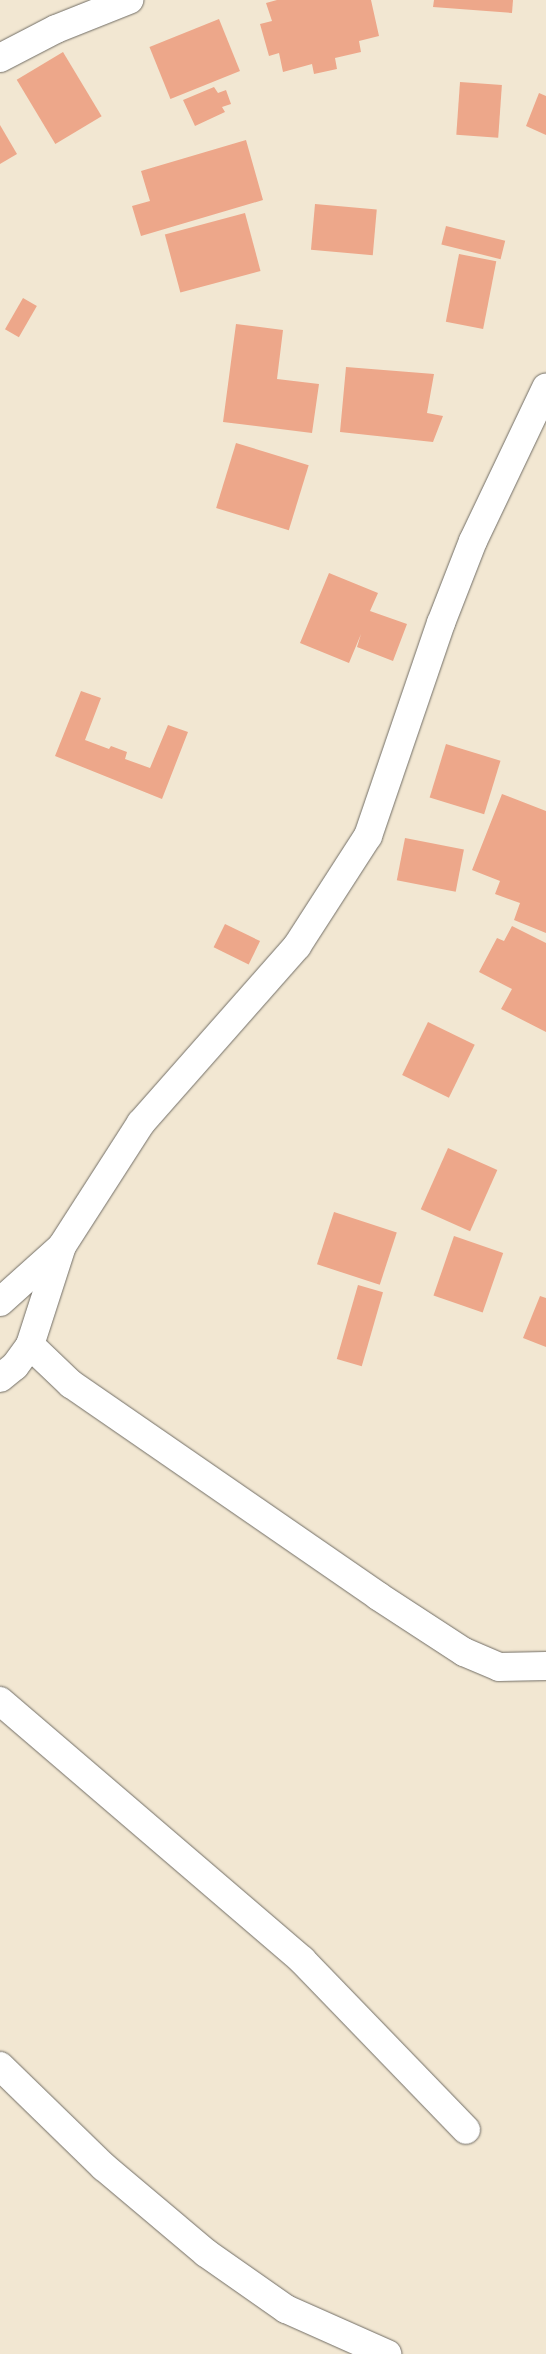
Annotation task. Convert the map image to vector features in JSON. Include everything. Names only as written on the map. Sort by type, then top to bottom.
[{"type":"street","points":[[0,58],[83,17],[128,0]]},
{"type":"street","points":[[0,1378],[14,1366],[30,1345],[62,1246],[141,1123],[297,946],[368,836],[441,623],[473,541],[546,388]]},
{"type":"street","points":[[0,1302],[62,1246]]},
{"type":"street","points":[[30,1345],[71,1384],[378,1596],[464,1652],[499,1667],[546,1666]]},
{"type":"street","points":[[0,1701],[302,1960],[466,2130]]},
{"type":"street","points":[[0,2066],[104,2167],[206,2253],[286,2309],[387,2354]]},
{"type":"building","points":[[277,0],[371,0],[379,36],[359,41],[361,52],[335,58],[337,69],[314,74],[312,64],[283,72],[279,53],[269,56],[260,24],[272,21],[266,3]]},
{"type":"building","points":[[434,0],[513,0],[512,13],[433,7]]},
{"type":"building","points":[[219,19],[240,71],[170,99],[149,47]]},
{"type":"building","points":[[63,52],[102,116],[55,144],[17,80]]},
{"type":"building","points":[[460,82],[502,85],[498,138],[456,135]]},
{"type":"building","points":[[214,87],[218,93],[226,90],[231,104],[222,107],[225,112],[195,126],[183,100]]},
{"type":"building","points":[[539,93],[546,96],[546,135],[526,126]]},
{"type":"building","points":[[0,125],[17,154],[0,164]]},
{"type":"building","points":[[246,140],[263,200],[141,236],[132,206],[150,201],[141,171]]},
{"type":"building","points":[[315,204],[377,209],[373,255],[311,250]]},
{"type":"building","points":[[245,213],[261,271],[180,292],[165,234]]},
{"type":"building","points":[[446,226],[505,241],[501,259],[441,244]]},
{"type":"building","points":[[459,254],[496,261],[483,329],[446,322]]},
{"type":"building","points":[[23,298],[37,306],[19,337],[5,329]]},
{"type":"building","points":[[236,324],[283,330],[277,379],[319,384],[312,433],[223,422]]},
{"type":"building","points":[[346,367],[434,374],[427,413],[443,416],[433,442],[340,432]]},
{"type":"building","points":[[236,443],[309,465],[289,530],[216,508]]},
{"type":"building","points":[[329,573],[378,593],[370,611],[407,624],[393,661],[357,647],[361,634],[349,663],[300,643]]},
{"type":"building","points":[[81,691],[101,698],[85,740],[109,749],[111,746],[127,752],[125,759],[150,768],[168,725],[188,732],[162,799],[55,756]]},
{"type":"building","points":[[446,744],[501,761],[484,814],[430,798]]},
{"type":"building","points":[[502,794],[546,811],[546,933],[514,920],[520,903],[495,894],[500,881],[472,870]]},
{"type":"building","points":[[405,838],[464,849],[456,892],[397,880]]},
{"type":"building","points":[[225,924],[260,941],[249,964],[214,947]]},
{"type":"building","points":[[512,926],[546,943],[546,1032],[501,1009],[512,989],[479,972],[497,938],[504,941]]},
{"type":"building","points":[[428,1022],[475,1045],[449,1098],[402,1075]]},
{"type":"building","points":[[448,1148],[497,1170],[470,1231],[421,1209]]},
{"type":"building","points":[[334,1212],[397,1232],[380,1285],[317,1264]]},
{"type":"building","points":[[454,1236],[503,1253],[483,1312],[433,1296]]},
{"type":"building","points":[[358,1285],[383,1292],[362,1366],[337,1359]]},
{"type":"building","points":[[540,1296],[546,1298],[546,1347],[523,1338]]}]
